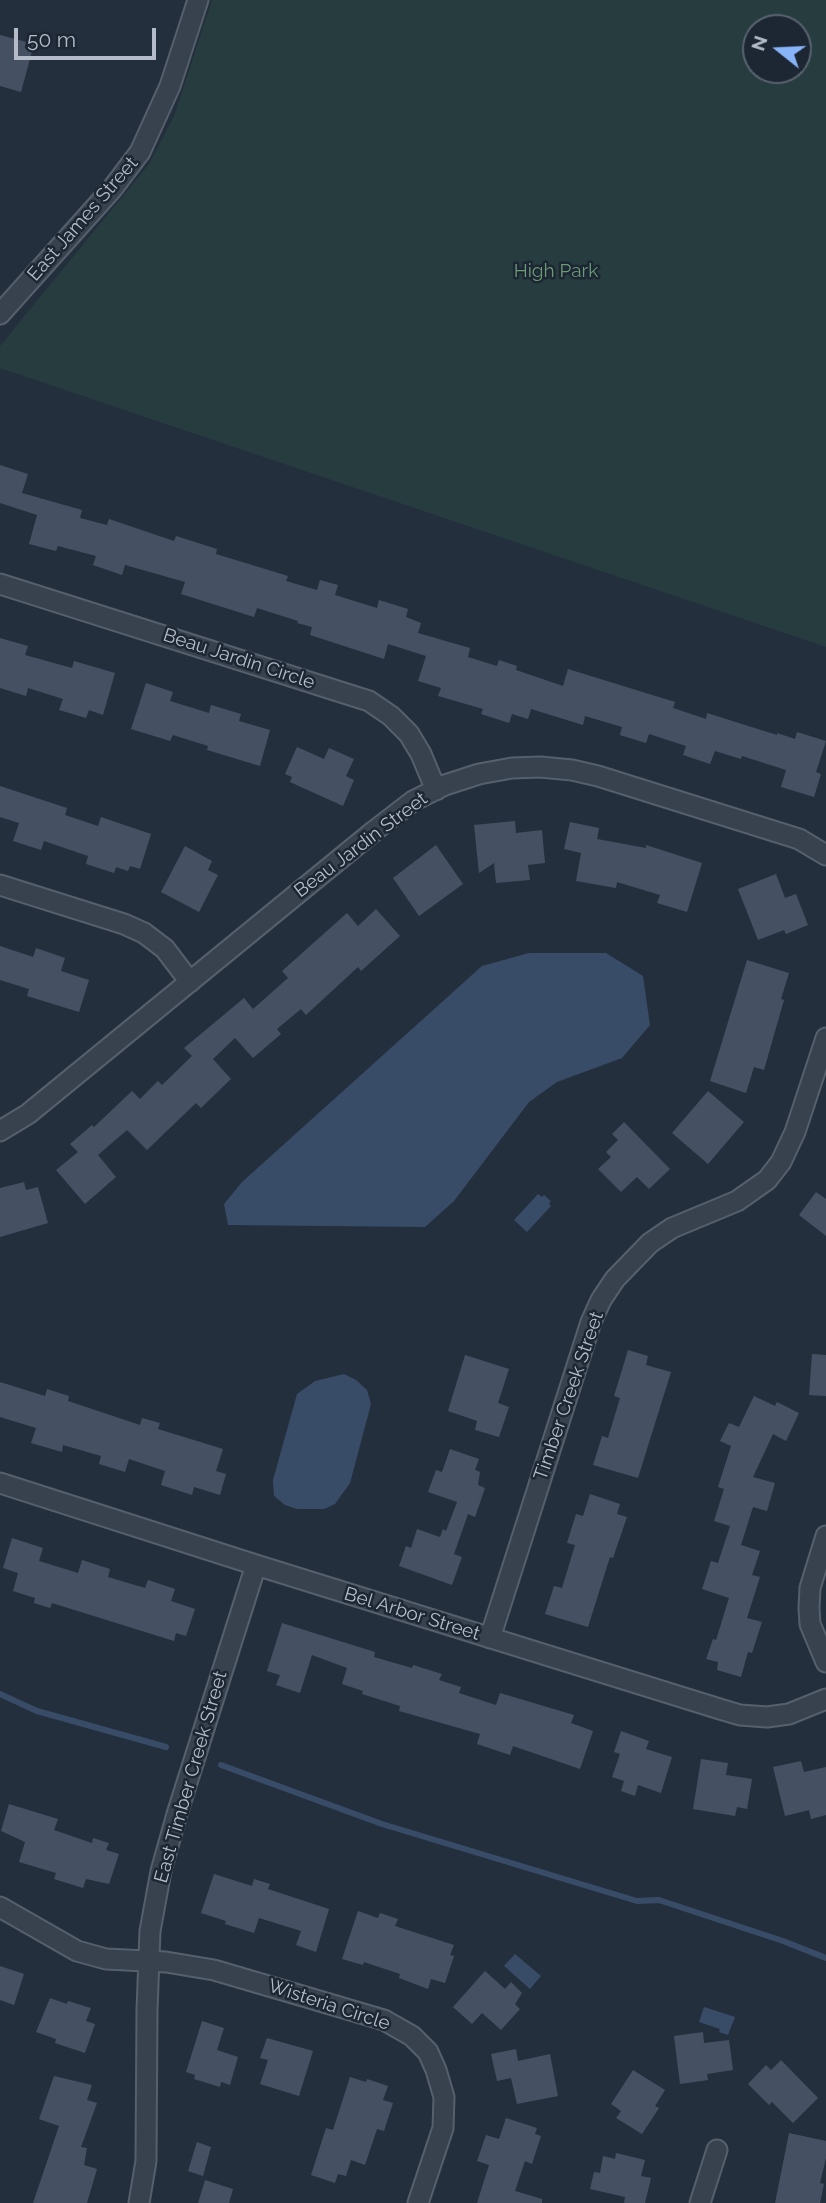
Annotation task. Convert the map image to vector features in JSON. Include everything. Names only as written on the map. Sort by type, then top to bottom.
[{"type":"street","name":"East James Street","points":[[0,314],[112,189],[140,152],[170,86],[198,0]]},
{"type":"street","name":"Beau Jardin Circle","points":[[0,584],[369,701],[391,716],[409,734],[436,789]]},
{"type":"street","name":"Beau Jardin Street","points":[[0,1131],[28,1114],[413,801],[436,789],[479,774],[512,768],[540,767],[598,776],[790,836],[826,855]]},
{"type":"street","points":[[0,885],[124,924],[144,933],[165,949],[190,982]]},
{"type":"street","name":"Timber Creek Street","points":[[490,1638],[588,1332],[601,1300],[615,1279],[650,1243],[672,1228],[737,1200],[767,1180],[781,1162],[795,1132],[826,1038]]},
{"type":"street","name":"Bel Arbor Street","points":[[0,1483],[740,1714],[766,1717],[789,1714],[826,1699]]},
{"type":"street","points":[[826,1536],[810,1588],[809,1608],[810,1624],[826,1662]]},
{"type":"street","name":"East Timber Creek Street","points":[[139,2203],[146,2161],[147,2010],[152,1919],[173,1825],[256,1565]]},
{"type":"street","name":"Wisteria Circle","points":[[0,1907],[77,1951],[106,1959],[166,1962],[214,1970],[384,2020],[412,2036],[428,2052],[444,2097],[443,2128],[418,2203]]},
{"type":"street","points":[[700,2203],[717,2150]]},
{"type":"green space","name":"High Park","points":[[212,0],[826,0],[826,647],[0,368],[0,346],[149,164],[174,116]]},
{"type":"water","points":[[529,953],[606,953],[643,976],[650,1025],[622,1058],[557,1082],[529,1102],[454,1201],[425,1227],[228,1225],[224,1204],[242,1182],[482,966]]},
{"type":"water","points":[[538,1194],[551,1201],[551,1206],[527,1232],[514,1220]]},
{"type":"water","points":[[344,1374],[367,1390],[371,1404],[350,1483],[335,1504],[324,1509],[297,1509],[285,1505],[274,1496],[273,1480],[297,1394],[315,1381]]},
{"type":"water","points":[[515,1954],[541,1976],[530,1989],[504,1966]]},
{"type":"water","points":[[704,2007],[735,2017],[728,2035],[719,2032],[720,2029],[699,2022]]},
{"type":"building","points":[[0,35],[34,44],[21,92],[0,86]]},
{"type":"building","points":[[0,465],[28,474],[22,493],[82,510],[80,518],[107,525],[109,519],[174,541],[176,536],[217,549],[216,554],[288,576],[286,581],[317,590],[320,580],[338,585],[335,595],[377,608],[379,600],[408,609],[406,617],[421,623],[418,633],[470,648],[468,657],[497,666],[499,660],[517,666],[516,670],[563,686],[568,669],[675,702],[673,708],[706,719],[707,713],[777,735],[795,739],[797,732],[826,741],[816,772],[821,774],[814,797],[781,787],[786,770],[742,756],[741,759],[715,751],[710,764],[683,755],[686,746],[649,734],[646,743],[620,735],[622,727],[585,716],[583,725],[531,709],[528,719],[512,714],[509,723],[481,714],[483,709],[438,696],[441,688],[418,681],[426,656],[388,644],[384,659],[310,635],[312,627],[297,623],[298,621],[257,608],[254,617],[181,594],[185,582],[125,565],[122,575],[93,565],[96,556],[58,546],[56,551],[29,544],[37,515],[0,503]]},
{"type":"building","points":[[0,638],[28,646],[25,655],[72,668],[74,661],[115,673],[103,715],[89,710],[86,718],[59,710],[63,699],[28,688],[26,696],[0,688]]},
{"type":"building","points":[[146,683],[173,692],[170,701],[209,713],[211,705],[241,714],[239,721],[270,730],[260,766],[207,750],[208,746],[173,735],[170,741],[131,729]]},
{"type":"building","points":[[297,747],[324,759],[329,748],[354,759],[346,776],[354,780],[343,806],[290,782],[292,777],[285,774]]},
{"type":"building","points":[[0,786],[67,808],[65,815],[98,826],[101,817],[151,834],[140,869],[130,866],[128,871],[116,867],[114,873],[86,864],[88,856],[44,841],[41,850],[13,841],[19,823],[0,817]]},
{"type":"building","points":[[515,821],[516,833],[542,830],[545,863],[528,865],[530,880],[496,883],[494,863],[479,873],[474,825]]},
{"type":"building","points":[[570,822],[599,828],[597,839],[646,848],[646,845],[702,863],[687,912],[657,903],[660,895],[617,882],[616,888],[576,881],[581,853],[564,849]]},
{"type":"building","points":[[436,845],[463,884],[419,916],[393,878]]},
{"type":"building","points":[[185,846],[212,861],[208,870],[218,875],[199,912],[161,892]]},
{"type":"building","points":[[776,874],[785,898],[796,894],[808,925],[786,934],[784,930],[758,940],[738,889]]},
{"type":"building","points":[[376,909],[400,936],[361,971],[358,967],[306,1015],[301,1009],[277,1029],[281,1034],[253,1058],[235,1038],[213,1059],[231,1079],[201,1108],[196,1103],[147,1150],[127,1130],[98,1155],[116,1177],[85,1204],[56,1170],[78,1152],[70,1144],[92,1125],[94,1127],[132,1091],[140,1099],[158,1081],[162,1085],[192,1056],[184,1048],[244,998],[253,1009],[288,978],[282,971],[347,913],[358,926]]},
{"type":"building","points":[[0,946],[33,957],[36,948],[65,958],[61,971],[89,980],[79,1012],[27,996],[29,989],[0,980]]},
{"type":"building","points":[[747,960],[789,973],[764,1070],[754,1067],[746,1093],[710,1081]]},
{"type":"building","points":[[708,1091],[744,1122],[708,1164],[672,1133]]},
{"type":"building","points":[[624,1122],[670,1169],[649,1189],[637,1177],[621,1192],[598,1169],[611,1157],[606,1152],[618,1140],[612,1134]]},
{"type":"building","points":[[24,1182],[26,1190],[38,1187],[48,1223],[0,1237],[0,1188]]},
{"type":"building","points":[[816,1192],[826,1199],[826,1236],[799,1215]]},
{"type":"building","points":[[628,1350],[648,1356],[646,1365],[671,1372],[638,1478],[593,1465],[602,1436],[608,1438],[620,1398],[614,1396]]},
{"type":"building","points":[[812,1354],[826,1355],[826,1396],[809,1395]]},
{"type":"building","points":[[465,1355],[509,1369],[498,1403],[509,1407],[499,1437],[475,1430],[477,1421],[448,1411]]},
{"type":"building","points":[[0,1382],[45,1396],[47,1389],[69,1396],[68,1401],[140,1425],[142,1418],[160,1423],[158,1429],[223,1449],[216,1471],[226,1474],[220,1495],[194,1487],[192,1495],[161,1485],[165,1471],[129,1459],[125,1472],[99,1464],[101,1456],[63,1445],[62,1452],[31,1443],[36,1428],[0,1417]]},
{"type":"building","points":[[754,1396],[775,1406],[777,1402],[799,1413],[786,1441],[773,1434],[753,1477],[775,1483],[767,1511],[753,1507],[741,1545],[760,1551],[752,1575],[760,1577],[747,1618],[762,1622],[752,1653],[748,1652],[741,1677],[717,1670],[718,1662],[706,1659],[713,1639],[716,1640],[729,1598],[702,1589],[711,1561],[718,1563],[730,1526],[714,1521],[724,1489],[718,1487],[731,1446],[720,1441],[729,1423],[739,1427]]},
{"type":"building","points":[[450,1449],[479,1459],[475,1470],[480,1472],[478,1485],[485,1488],[475,1517],[468,1514],[454,1554],[462,1557],[452,1585],[399,1566],[406,1546],[411,1548],[417,1529],[440,1537],[443,1529],[446,1531],[457,1502],[428,1492],[436,1470],[442,1472]]},
{"type":"building","points":[[590,1494],[620,1504],[617,1514],[627,1517],[613,1558],[610,1557],[588,1627],[545,1614],[554,1586],[562,1588],[575,1545],[567,1543],[576,1514],[583,1516]]},
{"type":"building","points":[[12,1538],[43,1548],[39,1561],[78,1573],[82,1560],[110,1569],[108,1577],[145,1588],[148,1580],[175,1589],[171,1601],[195,1609],[186,1636],[176,1633],[174,1641],[52,1603],[50,1608],[34,1603],[35,1598],[13,1591],[18,1573],[3,1568]]},
{"type":"building","points":[[282,1623],[375,1652],[374,1657],[442,1674],[439,1680],[461,1687],[459,1693],[496,1705],[500,1693],[574,1715],[571,1723],[593,1731],[580,1769],[513,1746],[510,1755],[477,1744],[480,1734],[399,1711],[400,1706],[362,1694],[363,1691],[342,1684],[347,1668],[312,1655],[300,1693],[276,1685],[280,1675],[267,1671]]},
{"type":"building","points":[[621,1731],[649,1741],[646,1749],[672,1757],[661,1793],[638,1785],[635,1796],[621,1791],[624,1781],[612,1777],[620,1754],[614,1752]]},
{"type":"building","points":[[701,1759],[728,1763],[726,1775],[752,1779],[747,1809],[737,1807],[735,1816],[693,1809]]},
{"type":"building","points":[[801,1761],[804,1772],[826,1767],[826,1815],[811,1819],[809,1810],[785,1816],[773,1767]]},
{"type":"building","points":[[9,1804],[58,1819],[54,1830],[92,1843],[93,1838],[109,1843],[106,1850],[119,1854],[109,1884],[86,1879],[83,1888],[54,1879],[56,1873],[19,1862],[25,1842],[1,1831]]},
{"type":"building","points":[[214,1874],[252,1886],[254,1879],[270,1884],[268,1889],[329,1909],[316,1952],[296,1945],[301,1931],[259,1918],[254,1933],[201,1913]]},
{"type":"building","points":[[358,1911],[378,1918],[380,1913],[398,1919],[395,1926],[454,1945],[450,1955],[454,1956],[445,1983],[431,1979],[428,1989],[399,1978],[400,1974],[364,1962],[363,1965],[342,1959]]},
{"type":"building","points":[[0,1966],[24,1974],[14,2005],[0,2000]]},
{"type":"building","points":[[485,1971],[505,1989],[511,1982],[522,1993],[515,2004],[520,2009],[501,2030],[482,2013],[472,2024],[453,2007]]},
{"type":"building","points":[[50,1998],[91,2008],[86,2021],[95,2024],[85,2053],[55,2043],[56,2039],[36,2032]]},
{"type":"building","points":[[202,2021],[224,2028],[217,2050],[238,2057],[230,2085],[221,2082],[220,2087],[194,2079],[195,2075],[186,2072]]},
{"type":"building","points":[[703,2032],[704,2043],[729,2040],[733,2070],[707,2074],[708,2080],[680,2084],[674,2036]]},
{"type":"building","points":[[267,2038],[313,2051],[299,2096],[260,2084],[268,2060],[260,2058]]},
{"type":"building","points":[[516,2049],[518,2061],[550,2054],[558,2096],[517,2104],[511,2078],[497,2081],[491,2054]]},
{"type":"building","points":[[781,2060],[818,2098],[793,2123],[772,2102],[769,2105],[748,2084],[766,2065],[771,2070]]},
{"type":"building","points":[[633,2070],[665,2090],[655,2106],[659,2108],[642,2134],[616,2118],[621,2111],[611,2104]]},
{"type":"building","points":[[54,2076],[92,2085],[87,2100],[97,2103],[81,2147],[87,2148],[84,2165],[97,2169],[87,2203],[33,2203],[59,2126],[39,2119]]},
{"type":"building","points":[[350,2077],[388,2086],[383,2100],[393,2103],[384,2131],[377,2129],[365,2165],[351,2160],[346,2176],[338,2174],[335,2183],[311,2175],[326,2128],[333,2130]]},
{"type":"building","points":[[506,2118],[537,2128],[535,2134],[541,2136],[532,2164],[525,2161],[515,2191],[542,2199],[542,2203],[477,2203],[489,2165],[477,2161],[486,2135],[499,2139]]},
{"type":"building","points":[[789,2133],[826,2141],[826,2158],[820,2183],[824,2184],[820,2203],[775,2203]]},
{"type":"building","points":[[197,2142],[211,2147],[203,2176],[188,2171]]},
{"type":"building","points":[[616,2153],[645,2160],[641,2176],[651,2178],[645,2203],[624,2203],[625,2197],[590,2189],[594,2172],[600,2173],[603,2156],[615,2159]]},
{"type":"building","points":[[205,2180],[233,2189],[229,2203],[198,2203]]},
{"type":"waterway","points":[[0,1694],[37,1711],[166,1747]]},
{"type":"waterway","points":[[221,1765],[382,1824],[637,1901],[659,1900],[826,1958]]}]
